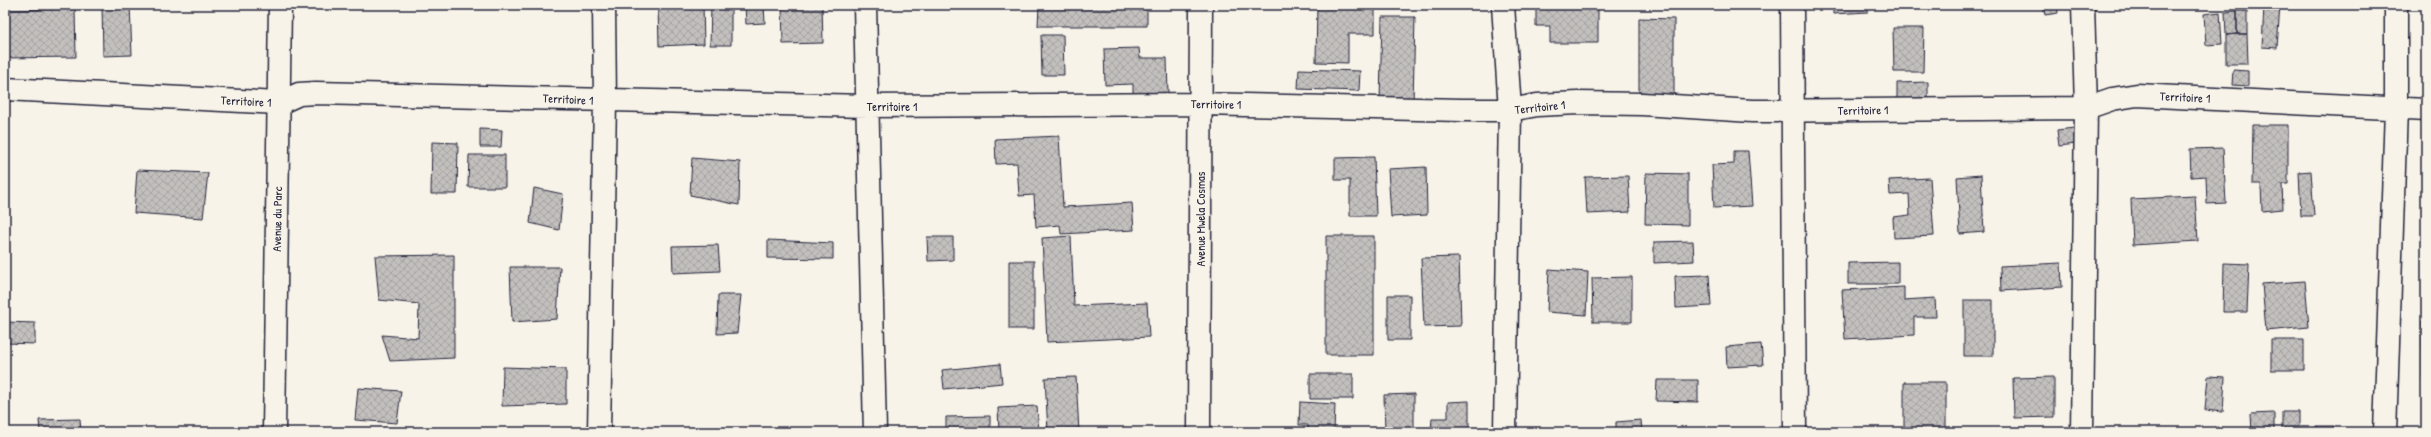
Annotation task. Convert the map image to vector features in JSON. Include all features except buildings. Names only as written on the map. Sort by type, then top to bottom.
[{"type":"street","name":"Avenue du Parc","points":[[274,432],[280,5]]},
{"type":"street","points":[[599,432],[605,102],[604,5]]},
{"type":"street","points":[[865,5],[875,432]]},
{"type":"street","name":"Avenue Mwela Cosmas","points":[[1199,432],[1201,5]]},
{"type":"street","points":[[1503,5],[1510,110],[1505,432]]},
{"type":"street","points":[[1792,5],[1794,111],[1794,432]]},
{"type":"street","points":[[2082,432],[2086,108],[2083,5]]},
{"type":"street","points":[[2385,432],[2396,109],[2396,5]]},
{"type":"street","name":"Territoire 1","points":[[5,89],[279,103],[299,94],[316,93],[492,96],[605,102],[867,106],[1200,104],[1364,109],[1510,110],[1537,105],[1578,103],[1642,104],[1752,111],[2086,108],[2112,99],[2137,95],[2426,110]]}]
